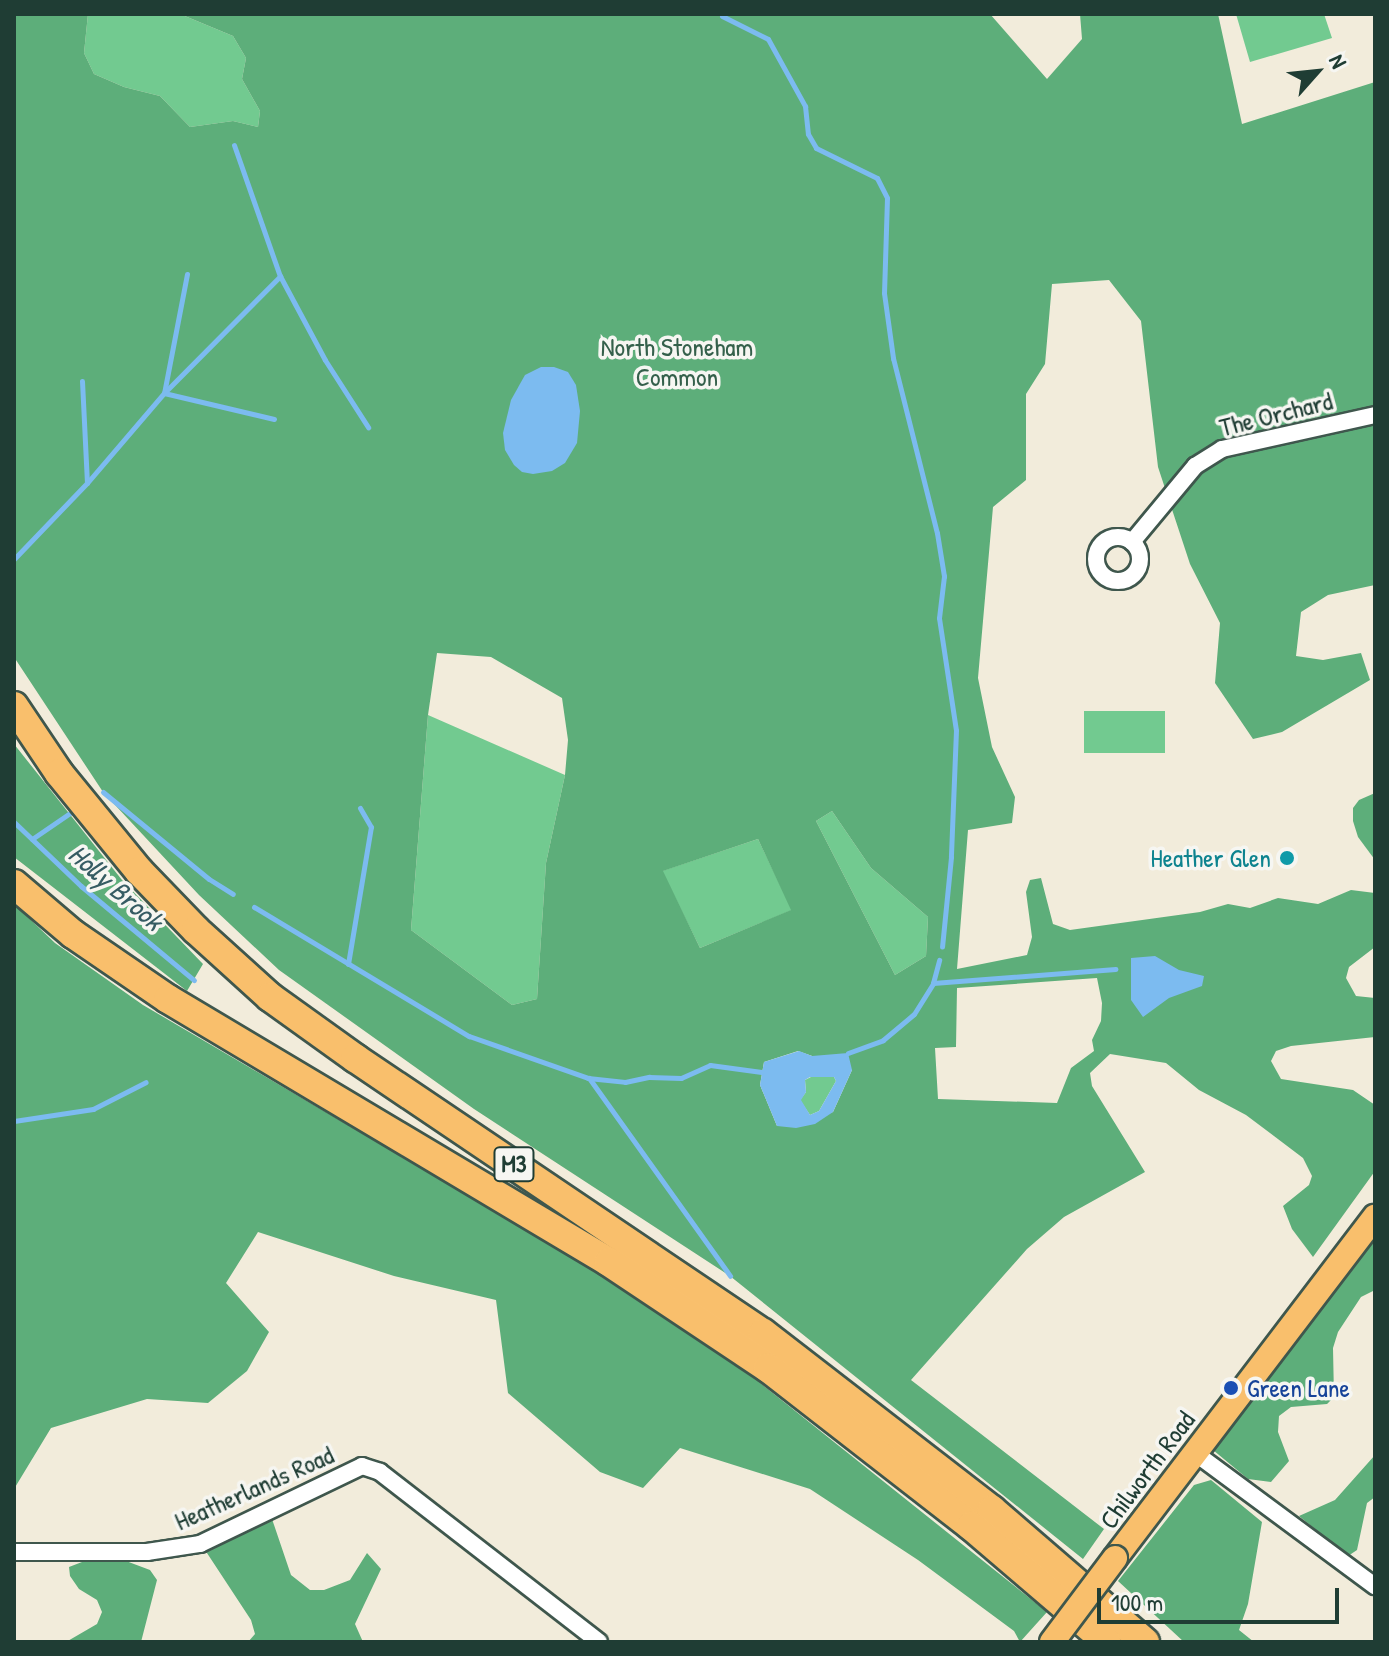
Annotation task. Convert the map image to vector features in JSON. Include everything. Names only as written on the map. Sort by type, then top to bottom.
[{"type":"highway","name":"M3","points":[[14,706],[59,773],[139,871],[196,930],[270,997],[355,1058],[763,1333],[992,1510],[1145,1642]]},
{"type":"highway","name":"M3","points":[[14,884],[73,934],[168,999],[609,1262],[768,1368],[971,1526],[1107,1642]]},
{"type":"main road","name":"Chilworth Road","points":[[1052,1642],[1375,1217]]},
{"type":"street","name":"The Orchard","points":[[1132,542],[1195,466],[1222,449],[1375,415]]},
{"type":"street","points":[[1195,1453],[1375,1586]]},
{"type":"street","name":"Heatherlands Road","points":[[14,1552],[147,1552],[188,1547],[362,1466],[380,1472],[599,1642]]},
{"type":"green space","name":"North Stoneham Common","points":[[14,14],[88,14],[84,53],[94,74],[124,87],[160,96],[190,127],[233,121],[258,127],[260,111],[242,79],[246,58],[233,36],[180,14],[990,14],[1047,79],[1082,39],[1080,14],[1218,14],[1242,124],[1375,82],[1375,585],[1328,595],[1301,612],[1296,656],[1323,660],[1361,653],[1370,680],[1282,732],[1253,739],[1215,683],[1220,623],[1190,564],[1158,467],[1141,321],[1109,280],[1052,284],[1045,364],[1026,394],[1026,480],[993,507],[978,678],[992,747],[1015,797],[1012,823],[968,830],[957,969],[1027,955],[1032,937],[1026,892],[1030,880],[1041,878],[1053,924],[1070,930],[1200,912],[1228,904],[1250,908],[1278,898],[1318,904],[1351,890],[1375,893],[1375,947],[1349,967],[1346,978],[1356,996],[1375,998],[1375,1037],[1291,1046],[1276,1051],[1271,1061],[1281,1079],[1353,1090],[1375,1105],[1375,1171],[1313,1257],[1292,1229],[1283,1206],[1309,1185],[1312,1176],[1303,1158],[1246,1115],[1199,1090],[1166,1063],[1110,1054],[1090,1073],[1092,1086],[1145,1172],[1064,1217],[1027,1249],[911,1380],[1104,1529],[1083,1559],[730,1276],[474,1109],[279,970],[199,895],[103,792],[14,657]],"holes":[[[437,653],[491,657],[562,698],[568,740],[565,775],[546,863],[537,999],[512,1005],[411,930],[428,715]],[[832,811],[871,868],[928,917],[926,956],[895,975],[816,821]],[[758,839],[791,910],[700,948],[663,871]],[[1097,978],[1102,1003],[1101,1021],[1092,1040],[1094,1051],[1071,1068],[1057,1103],[938,1099],[935,1048],[956,1047],[957,988]],[[798,1051],[852,1070],[833,1112],[777,1126],[760,1085],[764,1062]]]},
{"type":"green space","points":[[88,14],[180,14],[233,36],[246,58],[242,79],[260,111],[258,127],[233,121],[190,127],[160,96],[124,87],[94,74],[84,53]]},
{"type":"green space","points":[[1236,14],[1324,14],[1332,38],[1250,62]]},
{"type":"green space","points":[[1084,711],[1165,711],[1165,753],[1084,753]]},
{"type":"green space","points":[[428,715],[565,775],[546,863],[537,999],[512,1005],[411,930]]},
{"type":"green space","points":[[14,744],[122,880],[203,964],[187,991],[14,857]]},
{"type":"green space","points":[[1375,793],[1375,860],[1358,837],[1353,808],[1359,800]]},
{"type":"green space","points":[[832,811],[871,868],[928,917],[926,956],[895,975],[816,821]]},
{"type":"green space","points":[[758,839],[792,910],[700,948],[662,871]]},
{"type":"green space","points":[[14,904],[55,943],[143,1005],[585,1264],[754,1378],[1047,1612],[1020,1642],[1014,1631],[918,1560],[810,1489],[680,1448],[643,1488],[600,1472],[508,1393],[496,1300],[394,1276],[258,1232],[226,1283],[269,1332],[247,1371],[208,1403],[147,1399],[51,1428],[14,1489]]},
{"type":"green space","points":[[834,1077],[836,1081],[819,1111],[810,1115],[800,1100],[806,1092],[805,1080]]},
{"type":"green space","points":[[1375,1233],[1375,1290],[1361,1297],[1338,1332],[1333,1348],[1334,1397],[1327,1404],[1291,1407],[1279,1416],[1278,1432],[1289,1461],[1271,1482],[1248,1479],[1213,1450],[1214,1440]]},
{"type":"green space","points":[[1375,1455],[1375,1497],[1367,1503],[1357,1550],[1348,1556],[1299,1516],[1335,1500]]},
{"type":"green space","points":[[1211,1480],[1262,1522],[1248,1604],[1239,1630],[1254,1642],[1184,1642],[1118,1581],[1194,1485]]},
{"type":"green space","points":[[271,1516],[291,1575],[310,1590],[324,1590],[350,1580],[367,1553],[381,1569],[355,1624],[363,1642],[248,1642],[255,1634],[251,1620],[205,1550]]},
{"type":"green space","points":[[126,1561],[150,1570],[157,1580],[141,1642],[66,1642],[97,1624],[102,1612],[97,1600],[79,1589],[70,1576],[69,1567],[82,1562]]},
{"type":"water","points":[[541,367],[568,372],[576,385],[580,411],[577,443],[565,463],[552,471],[533,474],[522,472],[514,465],[505,450],[503,433],[511,400],[525,375]]},
{"type":"water","points":[[1155,956],[1179,970],[1204,976],[1202,986],[1169,998],[1143,1017],[1131,1000],[1131,958]]},
{"type":"water","points":[[799,1051],[812,1056],[848,1053],[852,1070],[833,1112],[815,1124],[796,1128],[777,1126],[760,1085],[764,1062]],"holes":[[[810,1077],[834,1077],[836,1081],[819,1111],[810,1115],[801,1100],[806,1092],[805,1080]]]},
{"type":"waterway","points":[[722,16],[768,39],[805,106],[808,134],[816,148],[877,178],[887,198],[884,293],[893,358],[937,533],[944,576],[939,618],[956,730],[951,857],[942,947]]},
{"type":"waterway","points":[[234,145],[280,276],[325,360],[368,427]]},
{"type":"waterway","points":[[187,274],[164,393],[274,419]]},
{"type":"waterway","points":[[14,559],[87,483],[164,393],[280,276]]},
{"type":"waterway","points":[[82,381],[87,483]]},
{"type":"waterway","points":[[103,792],[209,879],[233,894]]},
{"type":"waterway","points":[[348,964],[371,827],[360,808]]},
{"type":"waterway","points":[[32,839],[70,813]]},
{"type":"waterway","name":"Holly Brook","points":[[14,822],[81,886],[194,980]]},
{"type":"waterway","points":[[254,907],[469,1036],[588,1078],[625,1082],[649,1077],[681,1078],[710,1065],[762,1072]]},
{"type":"waterway","points":[[848,1053],[883,1040],[914,1014],[933,983],[939,960]]},
{"type":"waterway","points":[[933,983],[1115,969]]},
{"type":"waterway","points":[[589,1078],[730,1276]]},
{"type":"waterway","name":"Holly Brook","points":[[14,1121],[93,1109],[146,1082]]},
{"type":"place","name":"Heather Glen","points":[[1287,858]]},
{"type":"place","name":"Green Lane","points":[[1231,1388]]}]
